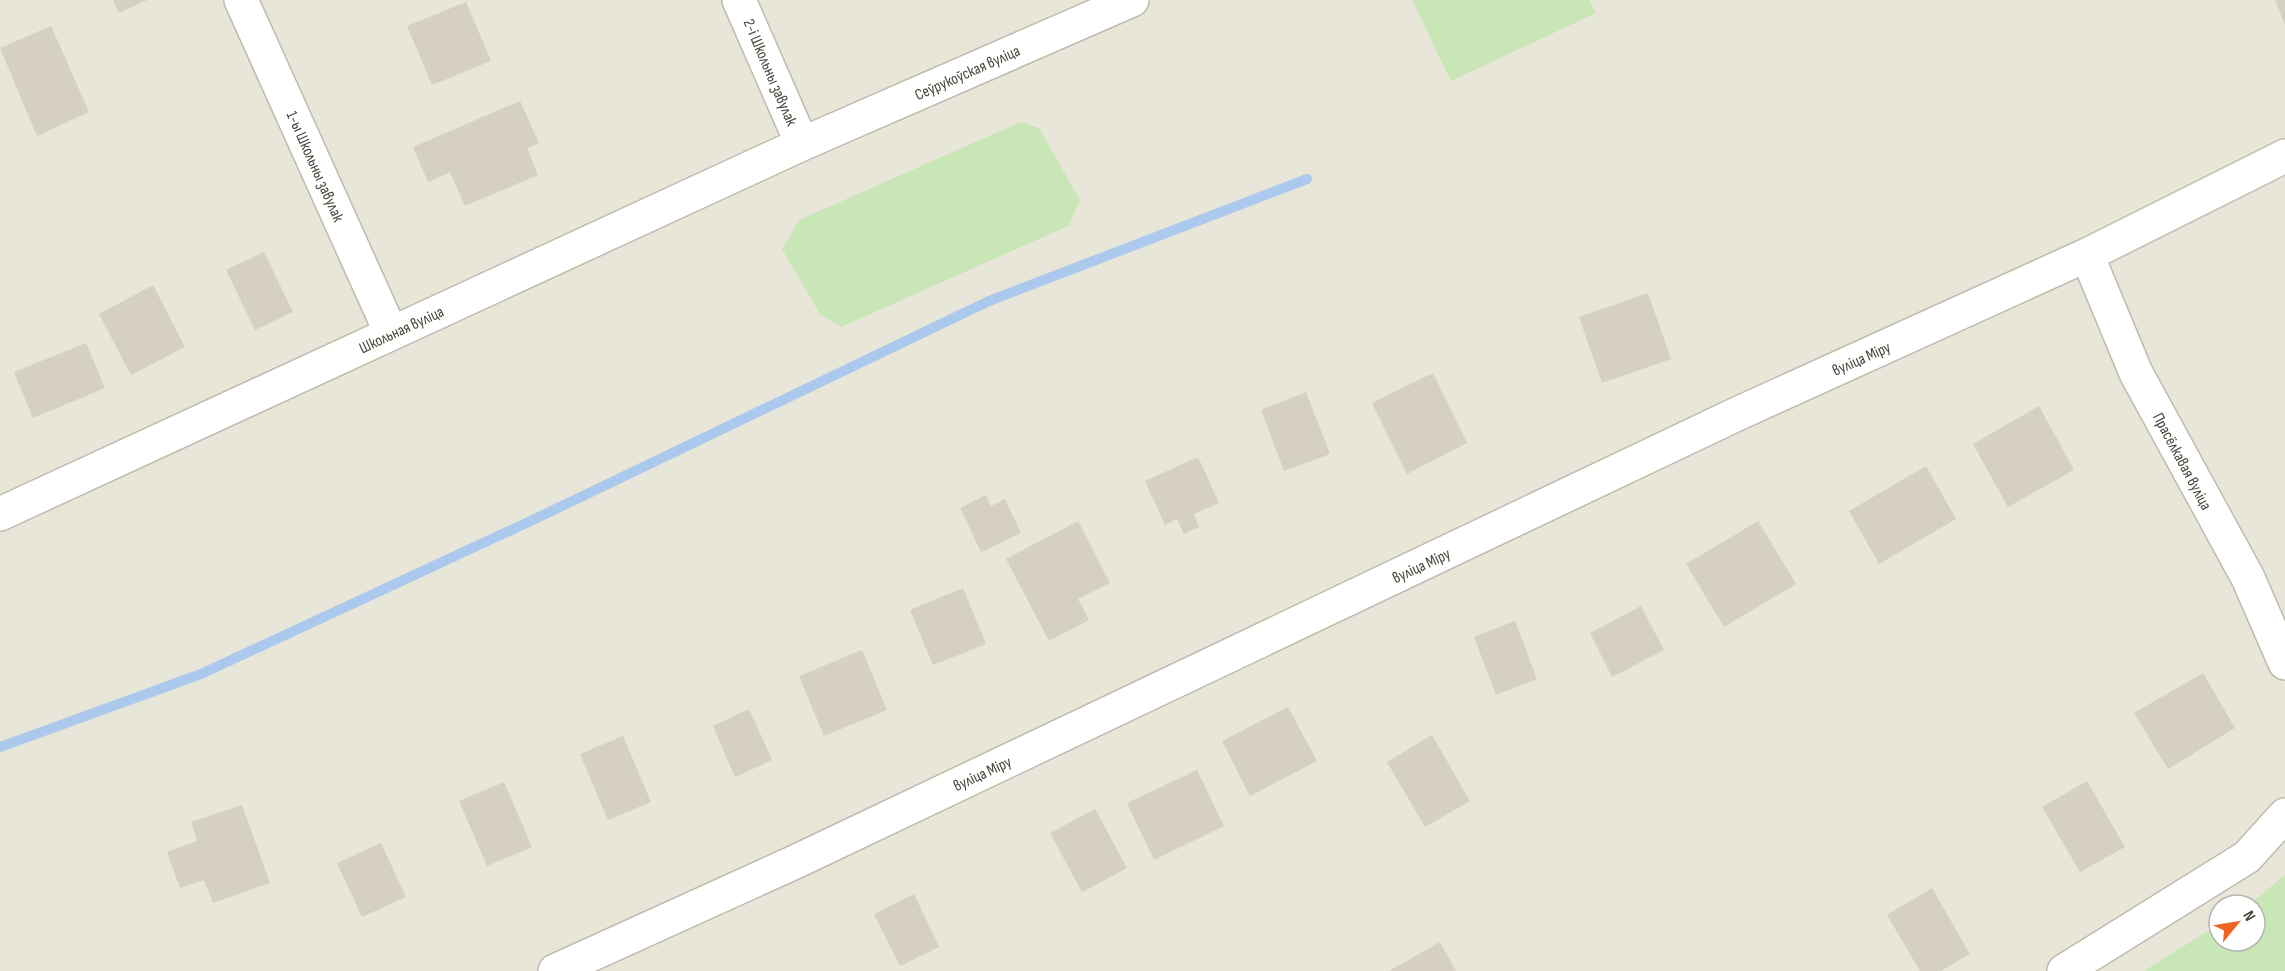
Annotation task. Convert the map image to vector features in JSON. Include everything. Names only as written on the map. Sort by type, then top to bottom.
[{"type":"street","name":"1-ы Школьны завулак","points":[[241,0],[391,333]]},
{"type":"street","name":"2-і Школьны завулак","points":[[739,0],[802,144]]},
{"type":"street","name":"Сеўрукоўская вуліца","points":[[802,144],[1132,0]]},
{"type":"street","name":"Школьная вуліца","points":[[0,514],[802,144]]},
{"type":"street","name":"вуліца Міру","points":[[555,971],[795,862],[1737,414],[2087,255],[2285,156]]},
{"type":"street","name":"Прасёлкавая вуліца","points":[[2087,255],[2136,373],[2248,578],[2285,663]]},
{"type":"street","points":[[2064,971],[2247,857],[2285,815]]},
{"type":"shaded area","points":[[0,0],[2285,0],[2285,971],[0,971]]},
{"type":"green space","points":[[1412,0],[1589,0],[1596,13],[1451,81]]},
{"type":"green space","points":[[1021,122],[1039,128],[1080,200],[1068,226],[841,327],[820,314],[782,249],[799,220]]},
{"type":"green space","points":[[2285,875],[2285,971],[2144,971],[2207,932],[2207,953],[2267,953],[2267,893],[2263,893]]},
{"type":"building","points":[[113,0],[147,0],[119,13]]},
{"type":"building","points":[[2275,0],[2285,0],[2285,25]]},
{"type":"building","points":[[466,2],[491,61],[432,85],[407,26]]},
{"type":"building","points":[[51,26],[89,112],[37,136],[0,48]]},
{"type":"building","points":[[520,101],[539,143],[527,148],[538,175],[465,206],[450,172],[428,182],[413,147]]},
{"type":"building","points":[[264,252],[293,312],[255,330],[226,270]]},
{"type":"building","points":[[153,285],[185,347],[131,375],[99,314]]},
{"type":"building","points":[[1648,293],[1671,359],[1602,383],[1579,317]]},
{"type":"building","points":[[86,343],[105,388],[33,418],[14,372]]},
{"type":"building","points":[[1433,373],[1467,443],[1407,474],[1372,403]]},
{"type":"building","points":[[1306,392],[1330,454],[1284,471],[1261,410]]},
{"type":"building","points":[[2039,406],[2074,470],[2008,507],[1973,444]]},
{"type":"building","points":[[1198,457],[1219,503],[1194,514],[1199,527],[1184,534],[1177,519],[1165,525],[1145,481]]},
{"type":"building","points":[[1926,466],[1956,519],[1879,564],[1849,511]]},
{"type":"building","points":[[986,495],[991,506],[1005,499],[1021,533],[981,552],[960,508]]},
{"type":"building","points":[[1078,521],[1110,583],[1078,599],[1089,620],[1049,641],[1006,559]]},
{"type":"building","points":[[1758,521],[1796,584],[1724,627],[1686,564]]},
{"type":"building","points":[[963,588],[986,644],[933,665],[910,610]]},
{"type":"building","points":[[1641,606],[1664,650],[1612,677],[1590,633]]},
{"type":"building","points":[[1515,621],[1537,679],[1496,695],[1474,637]]},
{"type":"building","points":[[862,650],[887,710],[824,736],[799,676]]},
{"type":"building","points":[[2203,673],[2235,728],[2168,769],[2134,713]]},
{"type":"building","points":[[1288,707],[1317,761],[1250,796],[1222,741]]},
{"type":"building","points":[[749,709],[772,760],[735,777],[713,726]]},
{"type":"building","points":[[1432,735],[1470,801],[1425,827],[1387,762]]},
{"type":"building","points":[[623,736],[651,802],[608,820],[580,754]]},
{"type":"building","points":[[1197,770],[1224,826],[1154,860],[1127,803]]},
{"type":"building","points":[[2087,781],[2125,847],[2080,872],[2042,807]]},
{"type":"building","points":[[504,782],[532,847],[487,866],[459,801]]},
{"type":"building","points":[[242,805],[270,883],[213,903],[204,880],[180,888],[167,852],[197,841],[191,822]]},
{"type":"building","points":[[1095,809],[1127,868],[1082,892],[1050,833]]},
{"type":"building","points":[[381,843],[406,897],[362,917],[337,863]]},
{"type":"building","points":[[1932,888],[1970,954],[1941,971],[1920,971],[1887,915]]},
{"type":"building","points":[[914,894],[939,947],[900,966],[874,914]]},
{"type":"building","points":[[1440,942],[1456,971],[1389,971]]},
{"type":"waterway","points":[[0,747],[201,674],[537,518],[989,301],[1307,179]]}]
